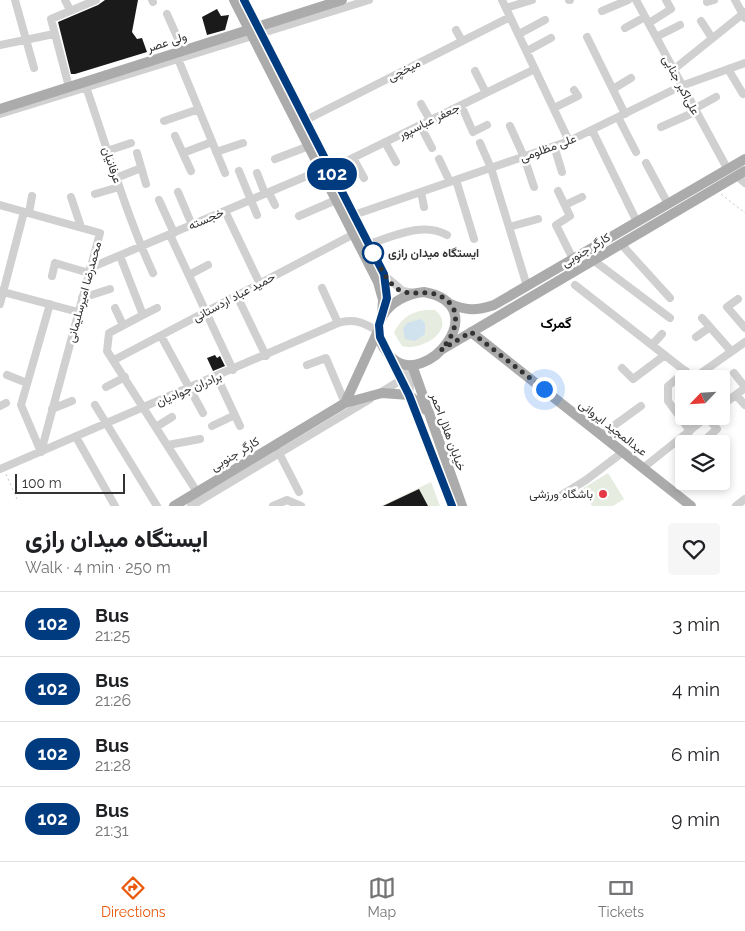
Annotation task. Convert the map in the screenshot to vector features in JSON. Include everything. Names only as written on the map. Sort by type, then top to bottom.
[{"type":"main road","points":[[234,0],[255,30],[301,122],[309,146],[325,171],[336,200],[350,217],[354,234],[364,246],[382,293],[382,317],[378,331],[346,403]]},
{"type":"main road","name":"ولی عصر","points":[[0,109],[69,87],[85,85],[342,0]]},
{"type":"main road","name":"کارگر جنوبی","points":[[448,303],[459,308],[477,311],[494,305],[745,159]]},
{"type":"main road","points":[[728,170],[742,177]]},
{"type":"main road","name":"کارگر جنوبی","points":[[441,350],[715,189],[742,177]]},
{"type":"main road","points":[[378,331],[382,344],[390,355],[399,362],[412,365],[427,360],[441,350],[455,330],[454,313],[448,303],[433,294],[416,293],[397,301],[388,308],[382,317]]},
{"type":"main road","name":"عبدالمجید ایروانی","points":[[471,332],[691,506]]},
{"type":"main road","name":"خیابان هلال احمر","points":[[412,365],[426,410],[462,506]]},
{"type":"main road","name":"کارگر جنوبی","points":[[174,506],[274,444],[346,403],[382,393],[409,395]]},
{"type":"main road","points":[[409,395],[426,410]]},
{"type":"street","points":[[14,0],[34,68]]},
{"type":"street","points":[[64,0],[70,10]]},
{"type":"street","points":[[69,87],[51,19],[96,0]]},
{"type":"street","points":[[244,0],[255,30],[369,0]]},
{"type":"street","points":[[532,0],[504,4],[569,141]]},
{"type":"street","points":[[602,11],[628,0]]},
{"type":"street","name":"علی‌اکبر جنابی","points":[[636,0],[694,111],[728,170]]},
{"type":"street","points":[[625,28],[671,9],[666,0]]},
{"type":"street","points":[[673,70],[744,15],[735,0]]},
{"type":"street","points":[[167,14],[199,109],[225,173]]},
{"type":"street","name":"میخچی","points":[[301,122],[510,17]]},
{"type":"street","points":[[518,34],[546,20]]},
{"type":"street","points":[[701,22],[712,38]]},
{"type":"street","points":[[656,37],[680,25]]},
{"type":"street","points":[[456,30],[462,41]]},
{"type":"street","points":[[0,45],[54,34]]},
{"type":"street","points":[[587,37],[613,89],[636,152]]},
{"type":"street","points":[[527,51],[551,38]]},
{"type":"street","name":"علی مظلومی","points":[[350,217],[569,141],[681,86],[745,64]]},
{"type":"street","name":"جعفر عباسپور","points":[[325,171],[535,69]]},
{"type":"street","points":[[728,69],[743,94]]},
{"type":"street","points":[[475,71],[486,93]]},
{"type":"street","points":[[613,89],[631,78]]},
{"type":"street","points":[[0,114],[85,85]]},
{"type":"street","name":"عرفانیان","points":[[85,85],[141,247],[154,272]]},
{"type":"street","points":[[554,108],[578,96],[574,90]]},
{"type":"street","points":[[661,127],[694,111],[716,97]]},
{"type":"street","points":[[421,104],[430,120]]},
{"type":"street","points":[[461,105],[473,132],[486,125]]},
{"type":"street","points":[[164,121],[199,109]]},
{"type":"street","points":[[301,122],[364,246],[384,274],[403,292],[416,293]]},
{"type":"street","points":[[420,125],[432,148]]},
{"type":"street","points":[[510,126],[524,157],[534,187]]},
{"type":"street","points":[[592,130],[637,222]]},
{"type":"street","points":[[175,136],[191,171]]},
{"type":"street","points":[[183,153],[212,142]]},
{"type":"street","points":[[385,142],[396,162]]},
{"type":"street","points":[[107,151],[131,143]]},
{"type":"street","points":[[216,152],[243,143]]},
{"type":"street","points":[[480,144],[491,168],[527,286]]},
{"type":"street","points":[[275,159],[309,146]]},
{"type":"street","points":[[554,146],[562,172]]},
{"type":"street","points":[[137,153],[146,184]]},
{"type":"street","points":[[353,158],[364,178]]},
{"type":"street","points":[[439,159],[453,181],[474,239]]},
{"type":"street","points":[[646,163],[668,204]]},
{"type":"street","points":[[116,178],[141,168]]},
{"type":"street","points":[[239,171],[257,215]]},
{"type":"street","name":"خجسته","points":[[90,271],[120,256],[250,200],[325,171]]},
{"type":"street","points":[[257,173],[275,205]]},
{"type":"street","points":[[94,194],[119,186]]},
{"type":"street","points":[[178,192],[192,225]]},
{"type":"street","points":[[421,192],[424,207]]},
{"type":"street","points":[[558,192],[570,216],[556,225],[573,259]]},
{"type":"street","points":[[0,304],[2,291],[32,196]]},
{"type":"street","points":[[71,197],[81,227]]},
{"type":"street","points":[[565,205],[582,197]]},
{"type":"street","points":[[159,200],[188,275],[233,370]]},
{"type":"street","points":[[299,216],[336,200]]},
{"type":"street","name":"محمدرضا امیرسلیمانی","points":[[0,205],[100,233],[41,452]]},
{"type":"street","points":[[225,211],[260,284]]},
{"type":"street","points":[[509,227],[538,219]]},
{"type":"street","points":[[364,246],[404,230],[425,228],[438,230],[447,235]]},
{"type":"street","name":"حمید عباد اردستانی","points":[[114,360],[354,234]]},
{"type":"street","points":[[621,244],[670,298]]},
{"type":"street","points":[[120,256],[143,315]]},
{"type":"street","points":[[594,260],[670,318]]},
{"type":"street","points":[[52,276],[55,263],[90,271]]},
{"type":"street","points":[[188,275],[208,265]]},
{"type":"street","points":[[382,317],[387,298],[384,274]]},
{"type":"street","points":[[575,285],[685,370]]},
{"type":"street","points":[[322,288],[338,323]]},
{"type":"street","points":[[82,298],[110,289]]},
{"type":"street","points":[[2,291],[78,312]]},
{"type":"street","points":[[237,296],[266,356]]},
{"type":"street","points":[[738,299],[727,307],[745,328]]},
{"type":"street","points":[[41,452],[21,405],[50,304]]},
{"type":"street","points":[[115,308],[123,325]]},
{"type":"street","points":[[157,308],[109,333],[107,351],[197,492]]},
{"type":"street","points":[[702,318],[731,351]]},
{"type":"street","name":"برادران جوادیان","points":[[2,469],[266,356],[338,323],[359,321],[378,331]]},
{"type":"street","points":[[696,337],[710,327]]},
{"type":"street","points":[[652,345],[662,334]]},
{"type":"street","points":[[161,336],[203,413]]},
{"type":"street","points":[[705,370],[745,342]]},
{"type":"street","points":[[390,355],[409,395],[452,506]]},
{"type":"street","points":[[622,368],[633,379],[665,355]]},
{"type":"street","points":[[307,365],[326,358],[346,403]]},
{"type":"street","points":[[191,506],[402,380],[412,365]]},
{"type":"street","points":[[409,395],[412,365]]},
{"type":"street","points":[[730,399],[745,387],[734,373]]},
{"type":"street","points":[[7,375],[27,383]]},
{"type":"street","points":[[106,387],[125,377]]},
{"type":"street","points":[[217,377],[240,426]]},
{"type":"street","points":[[675,380],[668,386],[668,402],[675,411]]},
{"type":"street","points":[[736,395],[745,405]]},
{"type":"street","points":[[52,410],[72,401]]},
{"type":"street","points":[[94,405],[157,506]]},
{"type":"street","points":[[601,435],[641,406]]},
{"type":"street","points":[[212,426],[235,415]]},
{"type":"street","points":[[156,427],[172,417]]},
{"type":"street","points":[[685,425],[690,431]]},
{"type":"street","points":[[642,468],[698,425]]},
{"type":"street","points":[[710,435],[717,429],[714,425]]},
{"type":"street","points":[[76,437],[115,506]]},
{"type":"street","points":[[168,445],[200,440]]},
{"type":"street","points":[[274,444],[299,492]]},
{"type":"street","points":[[557,498],[586,480],[623,452]]},
{"type":"street","points":[[736,506],[745,499]]},
{"type":"street","points":[[273,506],[287,500],[300,506]]},
{"type":"path","points":[[715,189],[745,213]]},
{"type":"path","points":[[2,469],[17,499]]},
{"type":"shaded area","points":[[435,310],[441,317],[442,324],[440,331],[435,337],[419,346],[402,346],[394,333],[401,322],[410,314]]},
{"type":"shaded area","name":"باشگاه ورزشی","points":[[608,473],[624,499],[613,506],[592,506],[582,489]]},
{"type":"shaded area","points":[[431,482],[440,506],[381,506]]},
{"type":"water","points":[[421,319],[425,323],[425,334],[415,341],[405,339],[403,328],[407,323]]},
{"type":"building","points":[[105,0],[138,0],[132,32],[137,39],[142,38],[147,52],[71,74],[58,22],[98,5]]},
{"type":"building","points":[[217,9],[221,16],[229,15],[225,30],[207,35],[202,17]]},
{"type":"building","points":[[215,355],[217,358],[220,356],[225,366],[213,371],[207,358]]},
{"type":"building","points":[[419,489],[428,506],[383,506]]},
{"type":"bus line","name":"102","points":[[244,0],[384,274],[387,298],[378,331],[382,344],[390,355],[409,395],[452,506]]},
{"type":"place","name":"ایستگاه میدان رازی","points":[[373,253]]},
{"type":"place","name":"باشگاه ورزشی","points":[[603,494]]},
{"type":"district","name":"گمرک","points":[[556,323]]},
{"type":"route","points":[[373,253],[384,274],[403,292],[433,294],[444,299],[452,308],[456,318],[455,330],[453,336],[441,350],[471,332],[544,389]]}]
